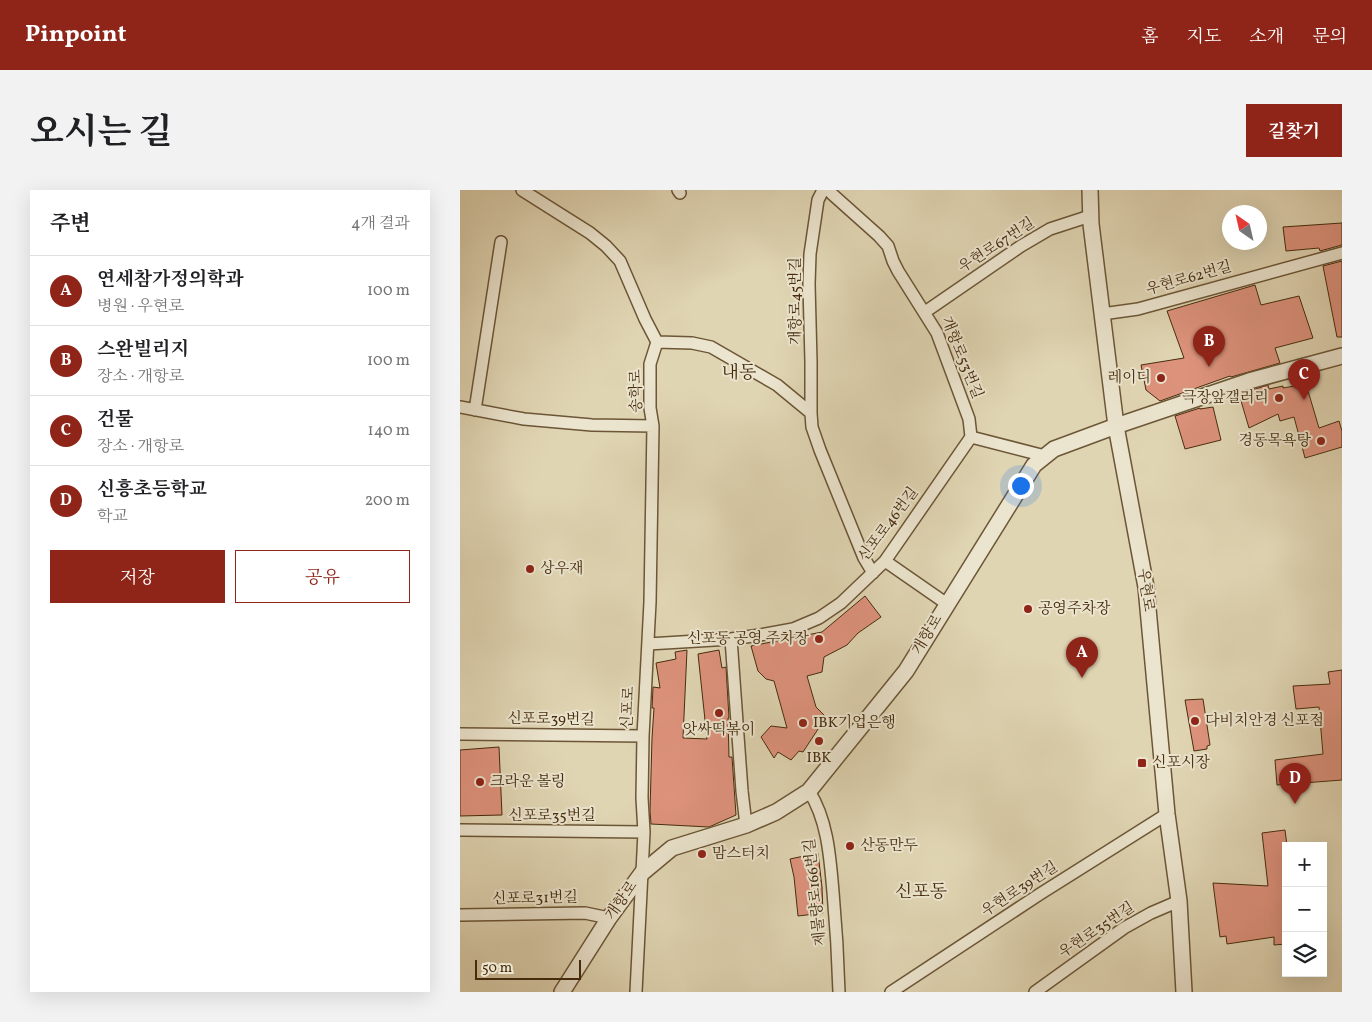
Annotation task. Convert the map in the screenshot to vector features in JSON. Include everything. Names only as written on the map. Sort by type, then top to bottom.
[{"type":"street","points":[[522,190],[590,233],[620,261],[657,342],[710,347],[777,385],[811,413]]},
{"type":"street","name":"개항로45번길","points":[[823,190],[818,200],[810,254],[808,284],[812,427],[864,558],[873,573]]},
{"type":"street","name":"개항로53번길","points":[[829,190],[888,246],[898,272],[937,333],[969,419],[970,437]]},
{"type":"street","name":"우현로","points":[[1090,190],[1090,216],[1116,426],[1146,587],[1167,814],[1179,901],[1184,992]]},
{"type":"street","name":"우현로67번길","points":[[925,312],[1021,246],[1050,229],[1090,216]]},
{"type":"street","points":[[475,410],[501,242]]},
{"type":"street","name":"우현로62번길","points":[[1102,314],[1138,309],[1342,253]]},
{"type":"street","name":"송학로","points":[[460,407],[524,419],[592,425],[653,426],[650,408],[650,364],[657,342]]},
{"type":"street","name":"개항로","points":[[562,992],[609,918],[642,873],[672,848],[746,825],[776,812],[809,791],[906,671],[1034,465],[1045,456],[1054,449],[1116,426],[1249,381],[1342,356]]},
{"type":"street","name":"신포로","points":[[636,992],[644,832],[642,736],[648,644],[653,426]]},
{"type":"street","points":[[970,437],[1045,456]]},
{"type":"street","name":"신포로46번길","points":[[648,644],[732,639],[794,629],[819,618],[841,604],[885,562],[970,437]]},
{"type":"street","points":[[885,562],[947,604]]},
{"type":"street","points":[[732,639],[741,782],[746,825]]},
{"type":"street","name":"신포로39번길","points":[[460,734],[642,736]]},
{"type":"street","name":"제물량로166번길","points":[[809,791],[817,803],[829,846],[837,934],[839,992]]},
{"type":"street","name":"우현로39번길","points":[[890,992],[1167,814]]},
{"type":"street","name":"신포로35번길","points":[[460,830],[644,832]]},
{"type":"street","name":"우현로35번길","points":[[1035,992],[1124,928],[1151,913],[1179,901]]},
{"type":"street","name":"신포로31번길","points":[[460,915],[585,913],[609,918]]},
{"type":"building","points":[[1342,223],[1342,245],[1320,251],[1319,248],[1286,251],[1283,227]]},
{"type":"building","points":[[1342,261],[1342,337],[1337,337],[1323,266]]},
{"type":"building","points":[[1255,285],[1261,305],[1299,296],[1313,338],[1275,348],[1280,363],[1230,376],[1160,401],[1146,390],[1141,365],[1184,358],[1167,311]]},
{"type":"building","points":[[1306,384],[1319,428],[1339,421],[1342,431],[1342,447],[1305,458],[1294,417],[1280,421],[1278,414],[1249,428],[1239,394],[1268,385],[1269,389]]},
{"type":"building","points":[[1213,407],[1221,440],[1185,449],[1175,416],[1200,408]]},
{"type":"building","points":[[865,596],[881,617],[858,633],[847,645],[824,657],[822,672],[807,676],[816,707],[826,717],[803,752],[799,751],[791,760],[778,752],[774,758],[761,737],[771,726],[787,728],[774,681],[766,679],[758,671],[751,646],[822,632]]},
{"type":"building","points":[[687,650],[683,738],[707,739],[698,654],[719,650],[722,668],[726,667],[729,757],[732,757],[736,815],[709,827],[651,824],[653,687],[660,688],[656,663],[676,659],[675,652]]},
{"type":"building","points":[[1342,670],[1342,780],[1277,785],[1275,760],[1323,754],[1319,707],[1296,709],[1293,686],[1330,684],[1328,672]]},
{"type":"building","points":[[1203,699],[1210,745],[1207,746],[1207,749],[1194,751],[1185,700]]},
{"type":"building","name":"크라운 볼링","points":[[499,747],[502,815],[460,816],[460,750]]},
{"type":"building","points":[[1285,830],[1286,842],[1282,842],[1282,944],[1274,945],[1274,937],[1227,944],[1226,936],[1220,937],[1213,883],[1268,886],[1262,833]]},
{"type":"building","points":[[818,853],[823,913],[798,916],[790,859]]},
{"type":"place","name":"스완빌리지","points":[[1209,367]]},
{"type":"place","name":"레이디","points":[[1161,378]]},
{"type":"place","name":"극장앞갤러리","points":[[1279,398]]},
{"type":"place","name":"건물","points":[[1304,400]]},
{"type":"place","name":"경동목욕탕","points":[[1321,441]]},
{"type":"place","name":"상우재","points":[[530,569]]},
{"type":"place","name":"공영주차장","points":[[1028,609]]},
{"type":"place","name":"신포동 공영 주차장","points":[[819,639]]},
{"type":"place","name":"연세참가정의학과","points":[[1082,678]]},
{"type":"place","name":"앗싸떡볶이","points":[[719,713]]},
{"type":"place","name":"다비치안경 신포점","points":[[1195,721]]},
{"type":"place","name":"IBK기업은행","points":[[803,723]]},
{"type":"place","name":"IBK","points":[[819,741]]},
{"type":"place","name":"신포시장","points":[[1142,763]]},
{"type":"place","name":"크라운 볼링","points":[[480,782]]},
{"type":"place","name":"신흥초등학교","points":[[1295,804]]},
{"type":"place","name":"산동만두","points":[[850,846]]},
{"type":"place","name":"맘스터치","points":[[702,854]]},
{"type":"district","name":"내동","points":[[739,373]]},
{"type":"district","name":"신포동","points":[[921,892]]}]
